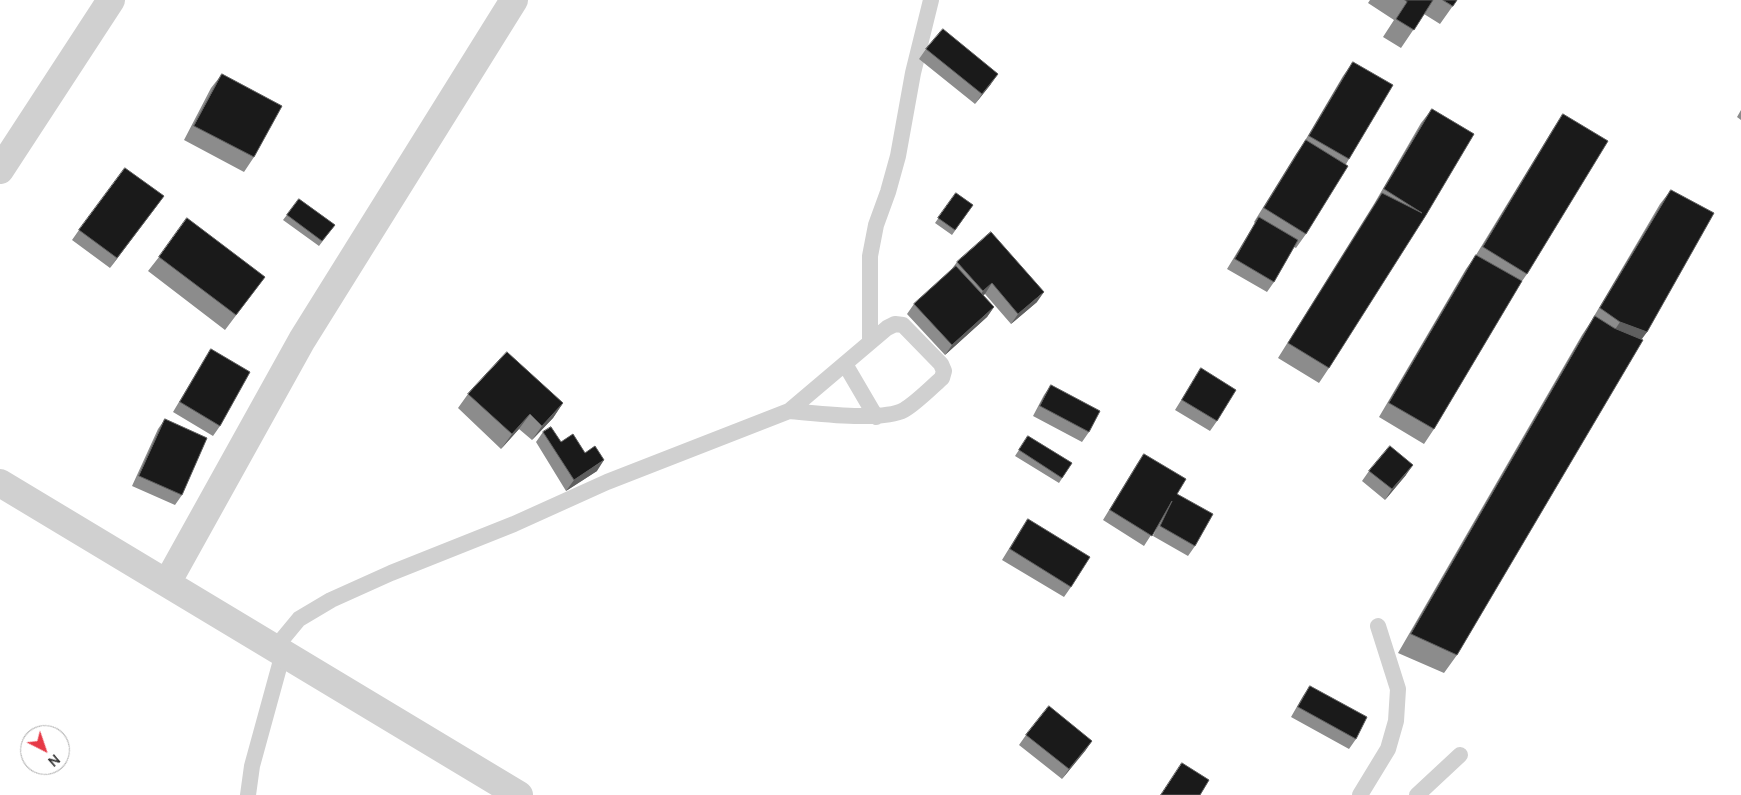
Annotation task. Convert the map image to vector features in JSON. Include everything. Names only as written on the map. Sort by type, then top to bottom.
[{"type":"street","points":[[0,170],[110,0]]},
{"type":"street","points":[[167,583],[302,340],[514,0]]},
{"type":"street","points":[[0,483],[520,795]]},
{"type":"lane","points":[[870,342],[870,256],[876,226],[898,156],[913,74],[931,0]]},
{"type":"lane","points":[[248,795],[252,766],[279,650],[299,619],[331,600],[391,573],[514,524],[607,482],[789,412],[870,342],[894,324],[903,325],[941,364],[944,370],[942,378],[905,410],[892,415],[789,412]]},
{"type":"lane","points":[[845,364],[876,416]]},
{"type":"lane","points":[[1360,795],[1388,749],[1396,721],[1398,689],[1378,626]]},
{"type":"lane","points":[[1417,795],[1460,755]]},
{"type":"building","points":[[1405,0],[1433,0],[1414,30],[1396,19],[1407,2]]},
{"type":"building","points":[[1443,0],[1457,0],[1453,6]]},
{"type":"building","points":[[943,29],[998,74],[982,94],[926,49]]},
{"type":"building","points":[[1353,62],[1393,85],[1349,159],[1309,136]]},
{"type":"building","points":[[222,74],[282,106],[254,157],[194,126]]},
{"type":"building","points":[[1432,109],[1474,134],[1426,215],[1329,368],[1288,343],[1382,193],[1422,213],[1384,189]]},
{"type":"building","points":[[1563,114],[1608,141],[1527,274],[1483,247]]},
{"type":"building","points":[[1306,140],[1348,166],[1306,234],[1264,208]]},
{"type":"building","points":[[125,168],[164,196],[117,258],[79,230]]},
{"type":"building","points":[[1671,190],[1714,213],[1647,332],[1620,322],[1600,308]]},
{"type":"building","points":[[956,193],[973,205],[955,230],[938,218]]},
{"type":"building","points":[[299,199],[335,225],[322,241],[287,215]]},
{"type":"building","points":[[1259,217],[1298,240],[1274,282],[1235,259]]},
{"type":"building","points":[[187,218],[265,277],[236,315],[159,257]]},
{"type":"building","points":[[991,232],[1044,292],[1018,314],[992,283],[983,291],[957,262]]},
{"type":"building","points":[[1476,255],[1522,281],[1434,429],[1389,403]]},
{"type":"building","points":[[956,266],[994,307],[952,345],[914,304]]},
{"type":"building","points":[[1595,316],[1614,328],[1643,340],[1457,655],[1411,634]]},
{"type":"building","points":[[211,349],[250,372],[220,426],[180,402]]},
{"type":"building","points":[[507,352],[563,403],[542,426],[530,414],[512,434],[468,394]]},
{"type":"building","points":[[1201,368],[1236,390],[1217,421],[1182,400]]},
{"type":"building","points":[[1051,385],[1100,411],[1089,432],[1040,406]]},
{"type":"building","points":[[165,419],[207,438],[182,495],[139,476]]},
{"type":"building","points":[[551,427],[561,442],[573,434],[585,453],[595,446],[604,460],[574,480],[543,432]]},
{"type":"building","points":[[1028,436],[1072,463],[1062,478],[1019,450]]},
{"type":"building","points":[[1390,446],[1413,465],[1392,489],[1369,471]]},
{"type":"building","points":[[1144,454],[1186,479],[1177,494],[1213,514],[1195,546],[1160,526],[1172,501],[1152,536],[1110,510]]},
{"type":"building","points":[[1028,519],[1090,557],[1071,587],[1010,549]]},
{"type":"building","points":[[1310,686],[1367,717],[1356,739],[1298,707]]},
{"type":"building","points":[[1049,706],[1092,741],[1069,769],[1026,735]]},
{"type":"building","points":[[1182,763],[1209,780],[1200,795],[1161,795]]}]
